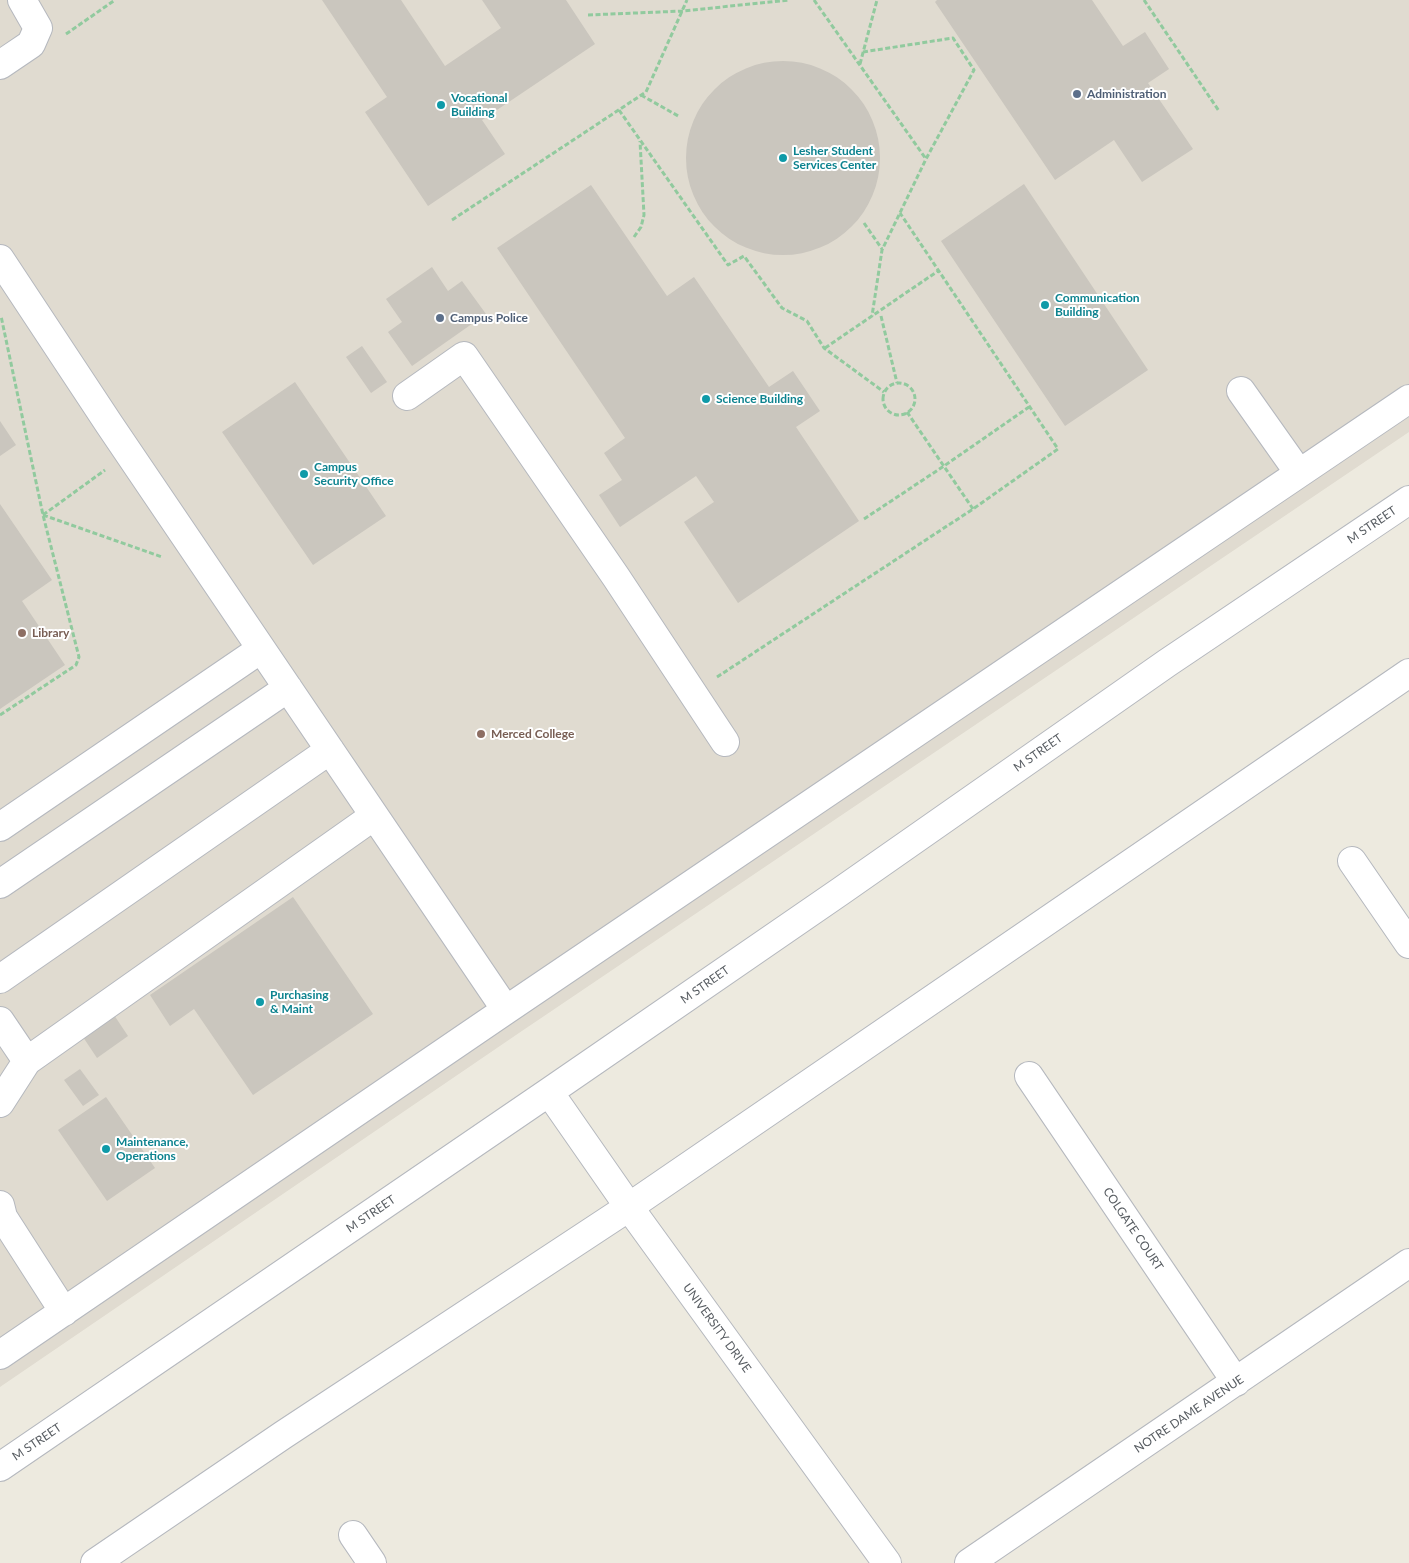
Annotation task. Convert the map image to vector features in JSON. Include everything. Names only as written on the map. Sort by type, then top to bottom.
[{"type":"street","points":[[0,65],[31,44],[38,28],[22,0]]},
{"type":"street","points":[[0,259],[506,1010]]},
{"type":"street","points":[[407,396],[464,356],[616,578],[725,742]]},
{"type":"street","points":[[1241,391],[1299,473]]},
{"type":"street","points":[[0,1355],[1409,399]]},
{"type":"street","name":"M STREET","points":[[0,1466],[549,1092],[1168,663],[1409,500]]},
{"type":"street","points":[[0,827],[261,649]]},
{"type":"street","points":[[95,1563],[291,1430],[629,1207],[1409,674]]},
{"type":"street","points":[[0,884],[288,688]]},
{"type":"street","points":[[0,979],[330,750]]},
{"type":"street","points":[[0,1103],[27,1061],[374,816]]},
{"type":"street","points":[[1352,861],[1409,944]]},
{"type":"street","points":[[0,1021],[27,1061]]},
{"type":"street","name":"COLGATE COURT","points":[[1029,1076],[1236,1382]]},
{"type":"street","name":"UNIVERSITY DRIVE","points":[[549,1092],[629,1207],[887,1563]]},
{"type":"street","points":[[0,1205],[4,1217],[64,1312]]},
{"type":"street","name":"NOTRE DAME AVENUE","points":[[969,1563],[1409,1263]]},
{"type":"street","points":[[353,1535],[372,1563]]},
{"type":"path","points":[[452,220],[646,92],[688,0]]},
{"type":"path","points":[[737,0],[741,5]]},
{"type":"path","points":[[746,4],[748,0]]},
{"type":"path","points":[[588,15],[683,12],[789,0]]},
{"type":"path","points":[[814,0],[926,159]]},
{"type":"path","points":[[860,64],[877,0]]},
{"type":"path","points":[[1144,0],[1219,111]]},
{"type":"path","points":[[863,52],[953,38],[974,70],[926,159],[882,250],[872,316]]},
{"type":"path","points":[[641,95],[680,117]]},
{"type":"path","points":[[619,110],[728,265],[744,256],[782,308],[806,320],[824,348],[884,392]]},
{"type":"path","points":[[634,237],[641,228],[644,215],[640,139]]},
{"type":"path","points":[[712,680],[973,509],[1058,449],[900,213]]},
{"type":"path","points":[[864,223],[882,250]]},
{"type":"path","points":[[824,348],[938,270]]},
{"type":"path","points":[[0,313],[42,515],[79,657],[76,665],[0,716]]},
{"type":"path","points":[[881,316],[897,383]]},
{"type":"path","points":[[897,383],[908,385],[914,394],[915,404],[907,412],[899,414],[890,412],[884,403],[884,392],[887,388],[897,383]]},
{"type":"path","points":[[864,519],[1029,407]]},
{"type":"path","points":[[907,412],[973,509]]},
{"type":"path","points":[[42,515],[129,453]]},
{"type":"path","points":[[42,515],[164,558]]},
{"type":"shaded area","name":"Merced College","points":[[0,0],[1409,0],[1409,432],[516,1035],[0,1387]]},
{"type":"building","name":"Vocational Building","points":[[322,0],[401,0],[445,66],[501,28],[482,0],[566,0],[595,44],[482,120],[505,154],[428,206],[365,112],[387,97]]},
{"type":"building","name":"Administration","points":[[937,0],[1092,0],[1123,46],[1145,32],[1169,69],[1148,83],[1193,149],[1142,182],[1114,140],[1055,180],[935,2]]},
{"type":"building","name":"Lesher Student Services Center","points":[[783,61],[802,63],[820,69],[844,83],[858,97],[872,121],[878,139],[880,158],[878,177],[872,195],[858,219],[844,233],[820,247],[802,253],[783,255],[764,253],[746,247],[722,233],[708,219],[694,195],[688,177],[686,158],[688,139],[694,121],[708,97],[722,83],[746,69],[764,63]]},
{"type":"building","name":"Communication Building","points":[[1024,184],[1148,370],[1065,426],[941,241]]},
{"type":"building","name":"Science Building","points":[[591,185],[667,296],[694,277],[769,387],[793,371],[820,411],[796,427],[859,521],[738,603],[684,522],[714,502],[696,476],[620,527],[599,495],[622,480],[604,453],[625,438],[497,248]]},
{"type":"building","name":"Campus Police","points":[[432,267],[448,291],[462,281],[486,314],[412,366],[388,332],[402,322],[386,299]]},
{"type":"building","points":[[362,346],[387,382],[371,393],[346,357]]},
{"type":"building","name":"Campus Security Office","points":[[295,382],[386,516],[313,565],[222,432]]},
{"type":"building","points":[[0,421],[16,445],[0,456]]},
{"type":"building","name":"Library","points":[[0,504],[52,580],[22,601],[65,665],[0,709]]},
{"type":"building","name":"Purchasing & Maint","points":[[293,897],[373,1014],[253,1095],[194,1009],[170,1026],[150,995]]},
{"type":"building","points":[[112,1012],[128,1036],[97,1058],[81,1034]]},
{"type":"building","points":[[80,1069],[99,1095],[83,1106],[64,1080]]},
{"type":"building","name":"Maintenance, Operations","points":[[106,1097],[155,1168],[107,1201],[58,1130]]},
{"type":"place","name":"Administration","points":[[1077,94]]},
{"type":"place","name":"Vocational Building","points":[[441,105]]},
{"type":"place","name":"Lesher Student Services Center","points":[[783,158]]},
{"type":"place","name":"Communication Building","points":[[1045,305]]},
{"type":"place","name":"Campus Police","points":[[440,318]]},
{"type":"place","name":"Science Building","points":[[706,399]]},
{"type":"place","name":"Campus Security Office","points":[[304,474]]},
{"type":"place","name":"Library","points":[[22,633]]},
{"type":"place","name":"Merced College","points":[[481,734]]},
{"type":"place","name":"Purchasing & Maint","points":[[260,1002]]},
{"type":"place","name":"Maintenance, Operations","points":[[106,1149]]}]
